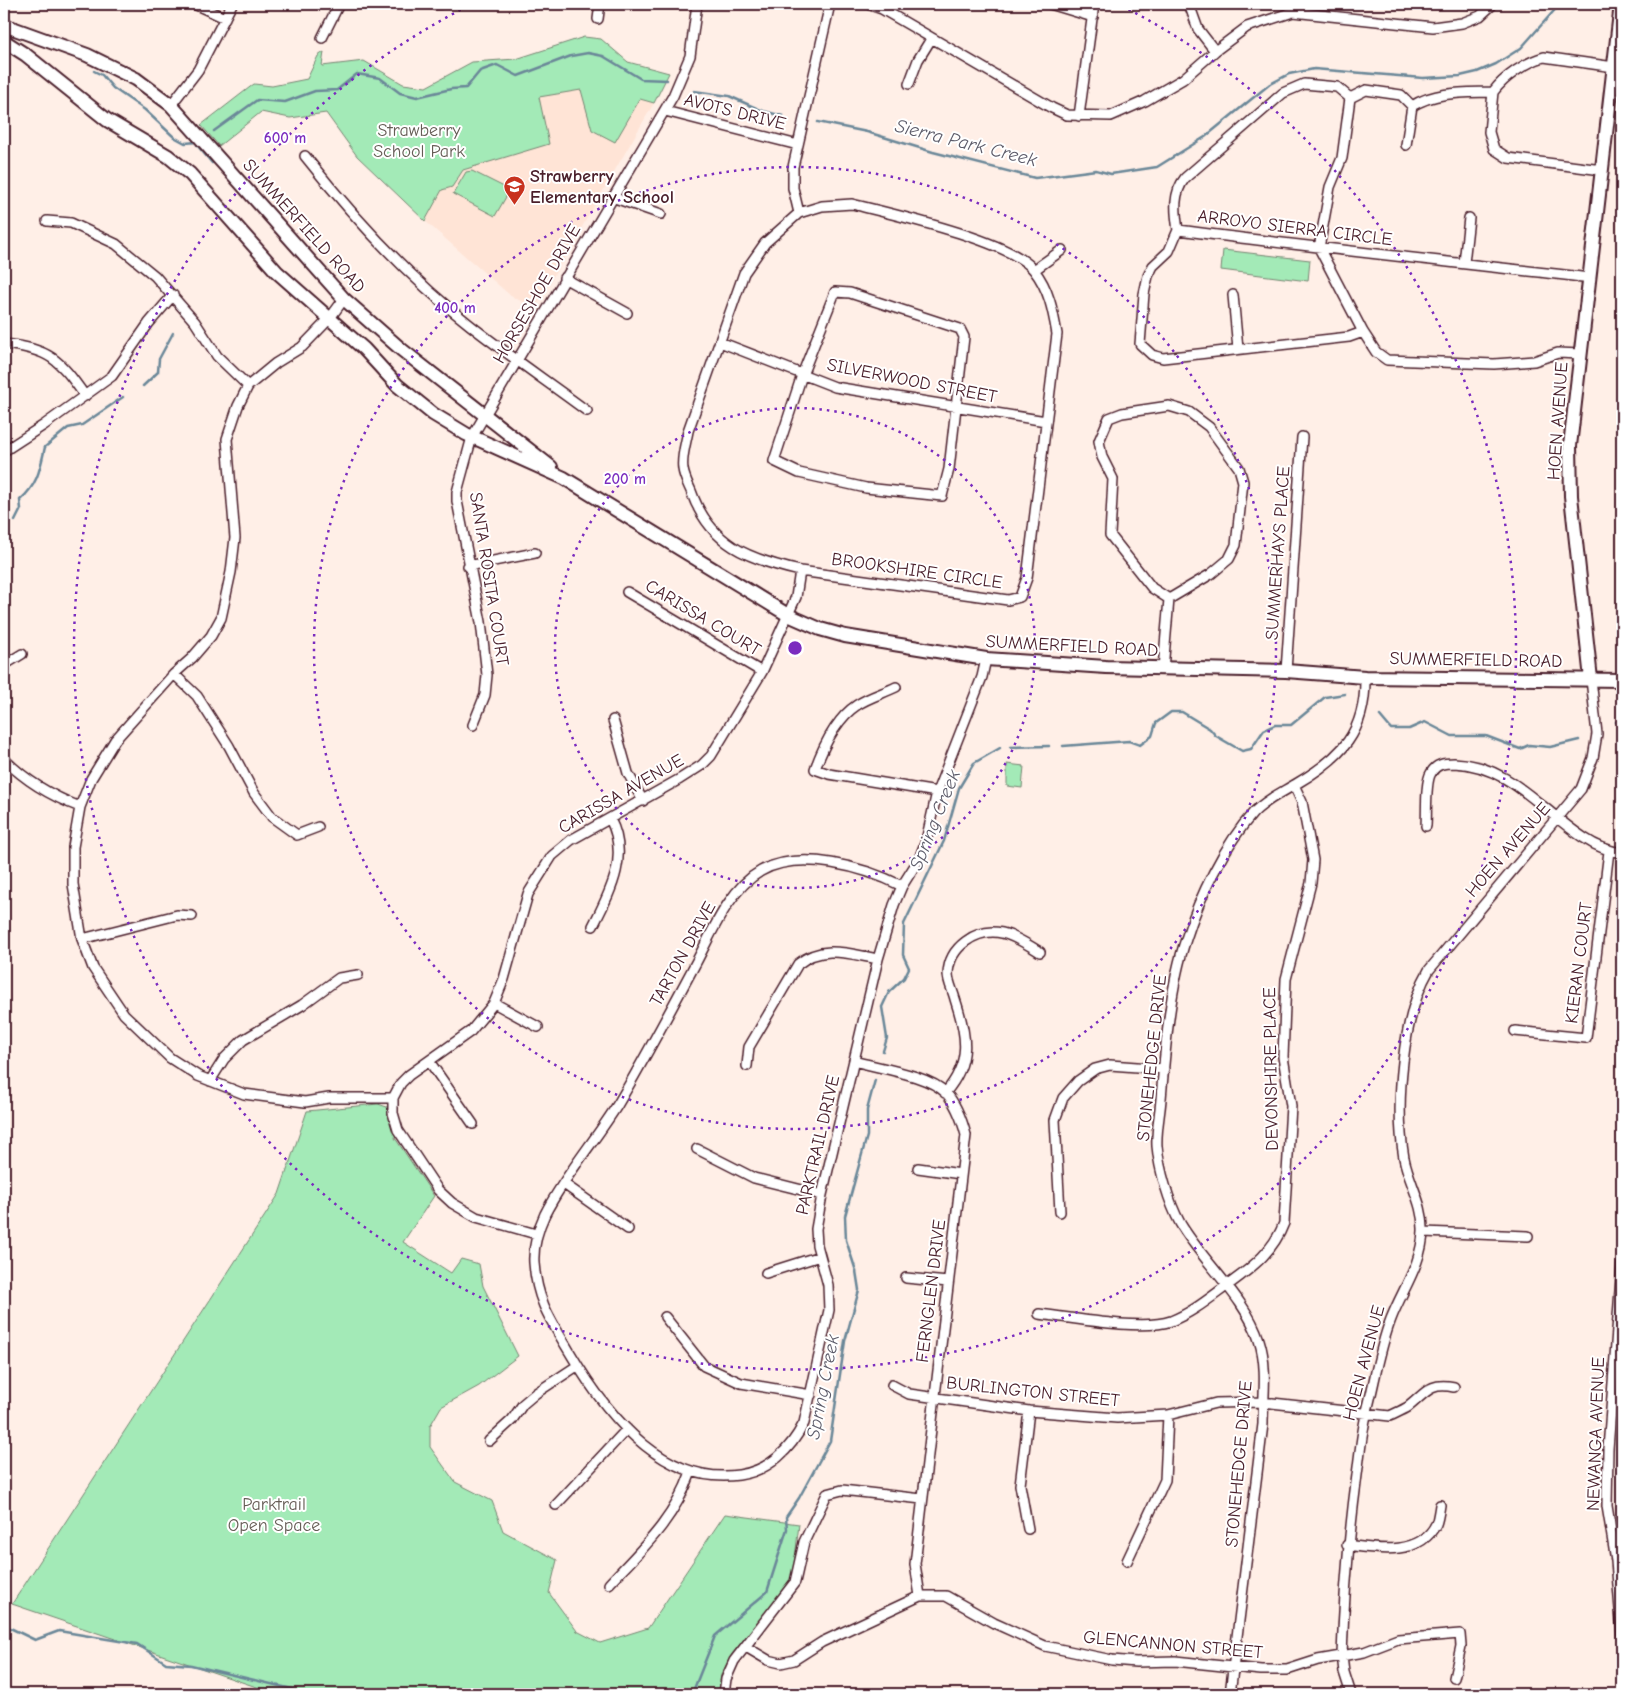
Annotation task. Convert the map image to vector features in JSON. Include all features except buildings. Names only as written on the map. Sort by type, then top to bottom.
[{"type":"street","points":[[194,4],[225,18]]},
{"type":"street","points":[[171,104],[198,70],[232,4]]},
{"type":"street","points":[[322,38],[339,4]]},
{"type":"street","points":[[431,4],[440,4]]},
{"type":"street","points":[[598,20],[600,4]]},
{"type":"street","name":"HORSESHOE DRIVE","points":[[472,437],[564,278],[665,111],[690,56],[697,4]]},
{"type":"street","points":[[799,213],[793,188],[798,145],[830,4]]},
{"type":"street","points":[[868,4],[882,9],[1052,108],[1067,115],[1079,116],[1111,116],[1145,101],[1183,79],[1215,50],[1247,27],[1293,12],[1433,27],[1462,23],[1480,16],[1493,4]]},
{"type":"street","points":[[1050,4],[1093,17]]},
{"type":"street","points":[[1079,116],[1094,4]]},
{"type":"street","points":[[1189,4],[1198,29],[1215,50]]},
{"type":"street","name":"HOEN AVENUE","points":[[1351,1694],[1344,1672],[1342,1655],[1347,1545],[1366,1415],[1391,1320],[1416,1266],[1423,1232],[1420,1203],[1404,1160],[1400,1122],[1405,1056],[1413,1003],[1418,988],[1428,970],[1558,819],[1580,789],[1596,746],[1597,734],[1592,679],[1571,496],[1570,465],[1580,354],[1621,4]]},
{"type":"street","name":"SUMMERFIELD ROAD","points":[[4,25],[88,55],[136,79],[171,104],[344,299],[402,350],[564,478],[788,615],[820,629],[845,636],[986,659],[1163,668],[1286,671],[1364,677],[1622,680]]},
{"type":"street","points":[[908,84],[918,60],[931,39]]},
{"type":"street","name":"SUMMERFIELD ROAD","points":[[4,41],[26,55],[107,120],[168,156],[190,174],[271,266],[364,349],[398,385],[433,414],[472,437],[564,478]]},
{"type":"street","points":[[1406,145],[1412,106],[1425,98],[1441,94],[1492,92],[1511,75],[1536,59],[1544,57],[1614,67]]},
{"type":"street","name":"ARROYO SIERRA CIRCLE","points":[[1350,98],[1337,87],[1304,84],[1282,93],[1185,178],[1178,187],[1175,205],[1178,230],[1319,248],[1464,262],[1590,278]]},
{"type":"street","points":[[1412,106],[1401,95],[1366,90],[1350,98],[1342,158],[1330,186],[1319,248],[1363,332],[1376,352],[1387,360],[1494,364],[1534,361],[1558,353],[1580,354]]},
{"type":"street","points":[[1492,92],[1490,132],[1494,149],[1508,158],[1602,170]]},
{"type":"street","name":"AVOTS DRIVE","points":[[665,111],[798,145]]},
{"type":"street","points":[[305,156],[375,238],[428,290],[470,326],[587,411]]},
{"type":"street","points":[[612,197],[661,214]]},
{"type":"street","name":"BROOKSHIRE CIRCLE","points":[[852,204],[924,223],[1004,249],[1021,257],[1034,270],[1052,300],[1057,334],[1027,578],[1020,597],[1008,600],[800,571],[752,557],[733,549],[717,536],[696,505],[683,469],[688,431],[744,273],[765,243],[799,213],[822,206],[852,204]]},
{"type":"street","points":[[1464,262],[1469,218]]},
{"type":"street","points":[[47,221],[71,222],[116,244],[155,276],[195,322],[217,356],[248,386]]},
{"type":"street","points":[[1178,230],[1169,251],[1153,266],[1148,276],[1144,294],[1140,344],[1152,355],[1163,358],[1349,337],[1363,332]]},
{"type":"street","points":[[1034,270],[1062,250]]},
{"type":"street","points":[[564,278],[627,313]]},
{"type":"street","points":[[835,292],[850,293],[960,329],[964,338],[956,408],[949,468],[942,496],[856,486],[798,474],[774,461],[781,434],[802,375],[835,292]]},
{"type":"street","points":[[4,451],[112,376],[149,323],[173,295]]},
{"type":"street","points":[[1233,295],[1238,349]]},
{"type":"street","points":[[344,299],[330,318],[302,347],[276,363],[248,386],[238,406],[227,438],[227,458],[233,499],[235,538],[231,572],[221,618],[204,643],[116,740],[91,779],[80,807],[73,847],[73,884],[82,939],[93,968],[124,1014],[170,1058],[210,1081],[244,1094],[305,1102],[329,1098],[364,1096],[393,1098],[393,1113],[398,1130],[444,1196],[476,1217],[536,1234]]},
{"type":"street","name":"SILVERWOOD STREET","points":[[720,342],[835,387],[1046,421]]},
{"type":"street","points":[[4,344],[26,346],[44,351],[65,368],[85,396]]},
{"type":"street","points":[[1170,406],[1189,412],[1209,427],[1239,468],[1243,482],[1236,544],[1230,559],[1211,574],[1169,599],[1152,588],[1110,536],[1113,479],[1102,457],[1099,441],[1109,418],[1122,413],[1170,406]]},
{"type":"street","name":"SUMMERHAYS PLACE","points":[[1286,671],[1302,436]]},
{"type":"street","name":"SANTA ROSITA COURT","points":[[472,437],[456,492],[468,566],[481,622],[487,675],[485,695],[472,725]]},
{"type":"street","points":[[468,566],[535,553]]},
{"type":"street","name":"CARISSA AVENUE","points":[[393,1098],[401,1083],[409,1075],[471,1031],[494,1003],[504,979],[528,894],[552,856],[571,840],[643,801],[702,765],[712,756],[762,672],[796,597],[800,571]]},
{"type":"street","name":"CARISSA COURT","points":[[627,592],[762,672]]},
{"type":"street","points":[[1163,668],[1169,599]]},
{"type":"street","points":[[4,665],[22,654]]},
{"type":"street","name":"PARKTRAIL DRIVE","points":[[536,1234],[534,1259],[536,1288],[542,1306],[592,1389],[627,1429],[661,1458],[692,1472],[728,1476],[756,1470],[771,1463],[798,1436],[804,1423],[811,1395],[829,1310],[828,1285],[820,1256],[816,1229],[822,1195],[878,959],[894,905],[902,886],[919,859],[926,841],[937,792],[982,677],[986,659]]},
{"type":"street","points":[[174,674],[197,696],[229,746],[254,793],[272,817],[296,834],[318,827]]},
{"type":"street","name":"STONEHEDGE DRIVE","points":[[1230,1694],[1265,1385],[1259,1339],[1249,1318],[1181,1224],[1169,1199],[1157,1146],[1164,1069],[1179,960],[1208,885],[1239,831],[1254,812],[1268,798],[1326,766],[1346,745],[1360,719],[1365,699],[1364,677]]},
{"type":"street","points":[[896,687],[858,704],[847,713],[821,753],[815,769],[829,774],[937,792]]},
{"type":"street","points":[[613,720],[628,773],[643,801]]},
{"type":"street","points":[[4,760],[31,782],[56,798],[80,807]]},
{"type":"street","points":[[1426,826],[1430,774],[1436,766],[1446,763],[1474,764],[1495,773],[1535,798],[1583,838],[1609,851],[1622,854]]},
{"type":"street","name":"DEVONSHIRE PLACE","points":[[1039,1314],[1147,1326],[1160,1324],[1188,1313],[1226,1286],[1266,1254],[1278,1238],[1284,1223],[1291,1106],[1284,1057],[1286,979],[1311,883],[1313,860],[1302,802],[1294,785]]},
{"type":"street","points":[[593,926],[617,872],[619,842],[610,819]]},
{"type":"street","name":"KIERAN COURT","points":[[1515,1031],[1586,1038],[1609,851]]},
{"type":"street","name":"TARTON DRIVE","points":[[536,1234],[546,1213],[564,1184],[619,1102],[725,911],[752,876],[776,864],[808,861],[865,870],[902,886]]},
{"type":"street","points":[[82,939],[177,915],[192,916]]},
{"type":"street","points":[[945,1093],[958,1076],[963,1062],[966,1042],[963,1022],[948,976],[952,954],[960,944],[972,937],[1001,933],[1016,938],[1040,952]]},
{"type":"street","points":[[747,1066],[749,1048],[798,964],[808,955],[818,952],[836,952],[878,959]]},
{"type":"street","points":[[210,1081],[224,1059],[243,1040],[302,1005],[339,978],[358,975]]},
{"type":"street","points":[[494,1003],[538,1027]]},
{"type":"street","points":[[429,1061],[473,1124]]},
{"type":"street","name":"FERNGLEN DRIVE","points":[[854,1061],[928,1082],[945,1093],[962,1119],[966,1135],[915,1564],[920,1596]]},
{"type":"street","points":[[1060,1212],[1055,1120],[1063,1098],[1078,1081],[1095,1069],[1110,1065],[1164,1069]]},
{"type":"street","points":[[697,1149],[754,1178],[822,1195]]},
{"type":"street","points":[[918,1168],[961,1174]]},
{"type":"street","points":[[564,1184],[628,1229]]},
{"type":"street","points":[[1423,1232],[1528,1236]]},
{"type":"street","points":[[766,1273],[820,1256]]},
{"type":"street","name":"NEWANGA AVENUE","points":[[1622,1264],[1614,1360],[1606,1506],[1619,1561],[1622,1634]]},
{"type":"street","points":[[906,1278],[948,1282]]},
{"type":"street","points":[[665,1316],[704,1366],[741,1382],[811,1395]]},
{"type":"street","points":[[489,1441],[536,1393],[578,1366]]},
{"type":"street","name":"BURLINGTON STREET","points":[[892,1384],[909,1394],[934,1398],[1029,1411],[1117,1418],[1168,1415],[1216,1403],[1263,1402],[1366,1415],[1390,1416],[1407,1407],[1432,1387],[1440,1384],[1454,1387]]},
{"type":"street","points":[[1028,1529],[1020,1485],[1029,1411]]},
{"type":"street","points":[[1126,1561],[1165,1480],[1168,1415]]},
{"type":"street","points":[[556,1505],[627,1429]]},
{"type":"street","points":[[609,1584],[664,1525],[681,1499],[692,1472]]},
{"type":"street","points":[[724,1694],[726,1679],[734,1661],[795,1582],[804,1542],[828,1494],[842,1490],[922,1499]]},
{"type":"street","points":[[1347,1545],[1390,1550],[1408,1546],[1424,1538],[1436,1525],[1440,1505]]},
{"type":"street","name":"GLENCANNON STREET","points":[[746,1647],[768,1660],[781,1663],[794,1660],[822,1642],[920,1596],[946,1596],[1022,1636],[1075,1653],[1136,1662],[1175,1661],[1261,1670],[1287,1670],[1342,1655],[1364,1652],[1388,1642],[1410,1636],[1460,1634],[1461,1646],[1454,1678]]},
{"type":"shaded area","name":"Strawberry Elementary School","points":[[597,87],[654,103],[535,308],[511,296],[425,221],[442,189],[452,187],[463,170],[549,144],[538,97]]},
{"type":"green space","name":"Strawberry School Park","points":[[584,37],[601,39],[628,62],[669,73],[654,103],[640,99],[615,142],[592,130],[581,90],[539,97],[549,144],[463,170],[452,187],[442,190],[425,221],[357,156],[326,113],[290,118],[261,112],[219,146],[201,125],[254,84],[272,86],[307,79],[318,56],[324,52],[322,66],[364,61],[403,84],[426,87],[472,62],[516,59]]},
{"type":"green space","points":[[472,171],[510,190],[495,216],[453,194],[466,172]]},
{"type":"green space","points":[[1223,250],[1310,260],[1308,281],[1221,270]]},
{"type":"green space","points":[[1007,764],[1024,766],[1022,788],[1007,786]]},
{"type":"green space","name":"Parktrail Open Space","points":[[378,1104],[387,1107],[396,1133],[395,1138],[434,1196],[403,1242],[451,1273],[461,1259],[479,1264],[483,1286],[518,1356],[479,1386],[441,1407],[430,1426],[430,1447],[455,1482],[492,1501],[503,1531],[557,1560],[549,1593],[577,1631],[600,1643],[648,1628],[725,1514],[799,1524],[793,1575],[786,1587],[732,1654],[721,1675],[718,1694],[277,1694],[12,1604],[279,1194],[307,1111]]},
{"type":"waterway","name":"Sierra Park Creek","points":[[818,122],[867,132],[933,152],[1035,178],[1096,170],[1111,174],[1157,167],[1205,137],[1270,84],[1289,74],[1314,69],[1423,78],[1460,76],[1477,72],[1496,64],[1521,48],[1560,4]]},
{"type":"waterway","name":"Sierra Park Creek","points":[[214,131],[257,100],[285,102],[315,91],[337,90],[357,74],[380,78],[400,93],[417,97],[451,89],[466,88],[480,71],[497,65],[518,76],[571,56],[588,53],[603,56],[641,79],[667,80]]},
{"type":"waterway","points":[[94,71],[102,75],[113,88],[145,110],[174,137],[185,143],[197,142],[197,145],[212,163]]},
{"type":"waterway","name":"Sierra Park Creek","points":[[694,91],[729,96],[763,111],[783,116]]},
{"type":"waterway","points":[[143,386],[158,372],[159,359],[173,333]]},
{"type":"waterway","points":[[15,521],[21,509],[20,500],[35,482],[45,447],[68,428],[82,425],[123,397]]},
{"type":"waterway","name":"Spring Creek","points":[[1063,746],[1129,741],[1140,745],[1152,736],[1156,723],[1171,712],[1182,712],[1210,729],[1216,736],[1242,751],[1251,749],[1264,730],[1275,725],[1291,725],[1325,697],[1345,694]]},
{"type":"waterway","name":"Spring Creek","points":[[1380,716],[1391,729],[1409,729],[1425,722],[1452,736],[1486,736],[1520,749],[1529,745],[1550,747],[1579,740]]},
{"type":"waterway","name":"Spring Creek","points":[[1616,722],[1622,719]]},
{"type":"waterway","name":"Spring Creek","points":[[1010,747],[1049,746]]},
{"type":"waterway","name":"Spring Creek","points":[[883,1051],[887,1038],[882,1007],[889,992],[904,978],[909,968],[903,955],[904,924],[944,841],[959,788],[974,763],[1000,748]]},
{"type":"waterway","name":"Spring Creek","points":[[692,1694],[715,1636],[767,1592],[787,1529],[786,1517],[799,1498],[830,1441],[845,1341],[859,1290],[856,1271],[846,1240],[845,1216],[867,1136],[867,1110],[875,1080]]},
{"type":"waterway","name":"Spring Creek","points":[[4,1625],[35,1640],[59,1631],[137,1644],[166,1663],[191,1665],[292,1689],[300,1694]]},
{"type":"place","name":"Strawberry Elementary School","points":[[514,205]]}]
